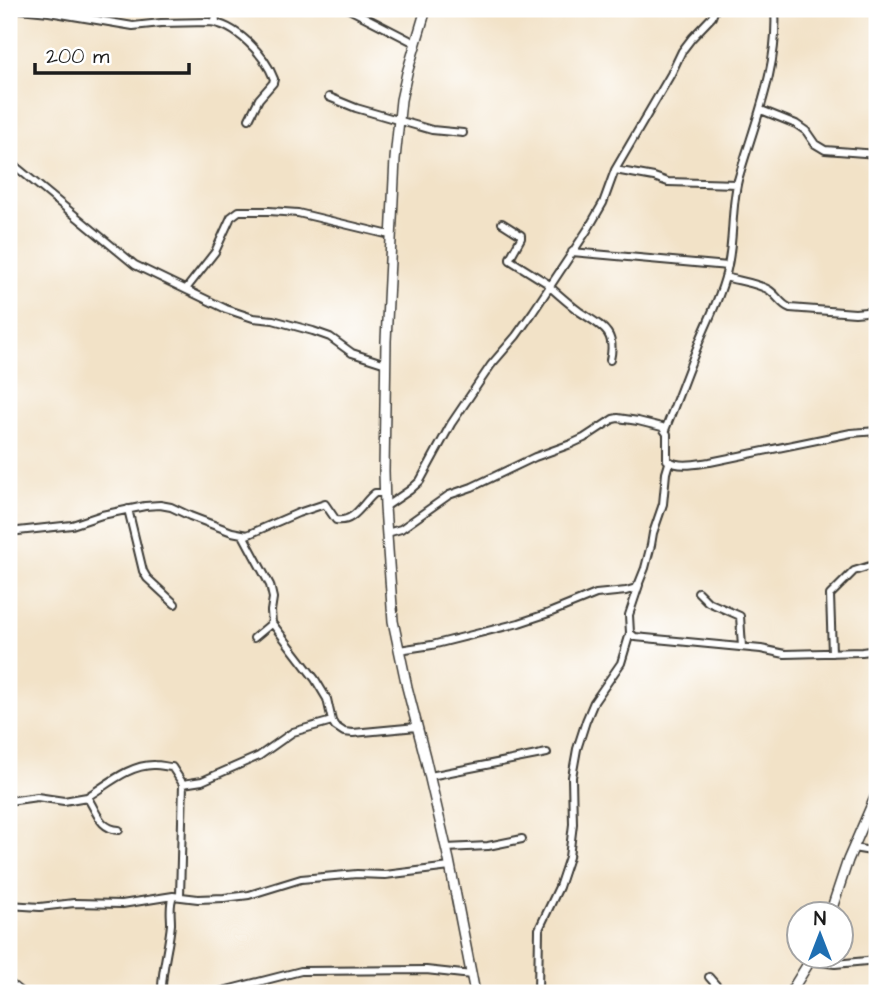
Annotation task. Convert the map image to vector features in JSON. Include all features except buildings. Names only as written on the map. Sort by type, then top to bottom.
[{"type":"main road","points":[[426,9],[407,73],[399,120],[390,235],[385,493],[393,621],[446,848],[475,993]]},
{"type":"main road","points":[[834,900],[877,793]]},
{"type":"main road","points":[[790,993],[805,970]]},
{"type":"main road","points":[[9,984],[20,993]]},
{"type":"street","points":[[19,9],[133,26],[216,23],[230,29],[259,52],[274,79],[259,99],[249,119]]},
{"type":"street","points":[[215,9],[216,23]]},
{"type":"street","points":[[349,9],[415,43]]},
{"type":"street","points":[[386,507],[420,481],[451,424],[550,286],[603,203],[615,170],[662,91],[682,51],[712,17],[715,9]]},
{"type":"street","points":[[665,430],[728,266],[733,205],[737,184],[761,110],[773,53],[775,9]]},
{"type":"street","points":[[860,9],[877,12]]},
{"type":"street","points":[[329,97],[356,108],[432,130],[463,133]]},
{"type":"street","points":[[761,110],[796,124],[806,131],[815,144],[825,150],[877,154]]},
{"type":"street","points":[[9,161],[135,265],[235,312],[313,331],[330,337],[352,353],[386,364]]},
{"type":"street","points":[[615,170],[668,182],[737,184]]},
{"type":"street","points":[[186,289],[215,252],[234,213],[239,211],[299,213],[390,235]]},
{"type":"street","points":[[502,223],[521,235],[510,260],[550,286],[604,329],[613,348],[610,360]]},
{"type":"street","points":[[572,252],[728,266]]},
{"type":"street","points":[[725,277],[766,288],[783,306],[790,308],[855,313],[877,311]]},
{"type":"street","points":[[387,533],[401,529],[449,495],[584,438],[613,419],[662,427],[667,434],[669,463],[663,504],[629,615],[630,633],[621,663],[594,702],[577,749],[572,777],[573,824],[569,857],[559,887],[539,929],[538,993]]},
{"type":"street","points":[[669,463],[710,463],[851,433],[877,431]]},
{"type":"street","points":[[9,532],[72,525],[128,509],[160,505],[243,535],[325,504],[337,520],[344,521],[354,515],[375,493],[385,493]]},
{"type":"street","points":[[128,509],[143,571],[175,604]]},
{"type":"street","points":[[243,535],[270,585],[273,598],[272,623],[315,679],[327,699],[332,721],[340,730],[353,733],[417,727]]},
{"type":"street","points":[[832,653],[830,595],[854,570],[873,565]]},
{"type":"street","points":[[399,650],[432,645],[519,623],[549,614],[596,594],[631,590],[639,583]]},
{"type":"street","points":[[620,591],[635,598]]},
{"type":"street","points":[[698,592],[708,602],[740,615],[742,648]]},
{"type":"street","points":[[254,638],[272,623]]},
{"type":"street","points":[[630,633],[635,637],[785,654],[877,650]]},
{"type":"street","points":[[183,784],[202,780],[259,756],[293,732],[332,721]]},
{"type":"street","points":[[430,776],[548,753]]},
{"type":"street","points":[[9,801],[37,797],[64,801],[87,797],[138,767],[172,767],[183,784],[176,896],[170,904],[171,924],[161,981],[162,993]]},
{"type":"street","points":[[87,797],[105,826],[119,830]]},
{"type":"street","points":[[446,848],[488,846],[522,839]]},
{"type":"street","points":[[853,848],[877,852]]},
{"type":"street","points":[[9,905],[29,907],[74,903],[122,904],[176,896],[198,899],[225,898],[249,895],[301,879],[357,874],[385,875],[450,867]]},
{"type":"street","points":[[854,962],[877,960]]},
{"type":"street","points":[[215,993],[301,971],[426,970],[472,975]]},
{"type":"street","points":[[709,977],[723,993]]}]
